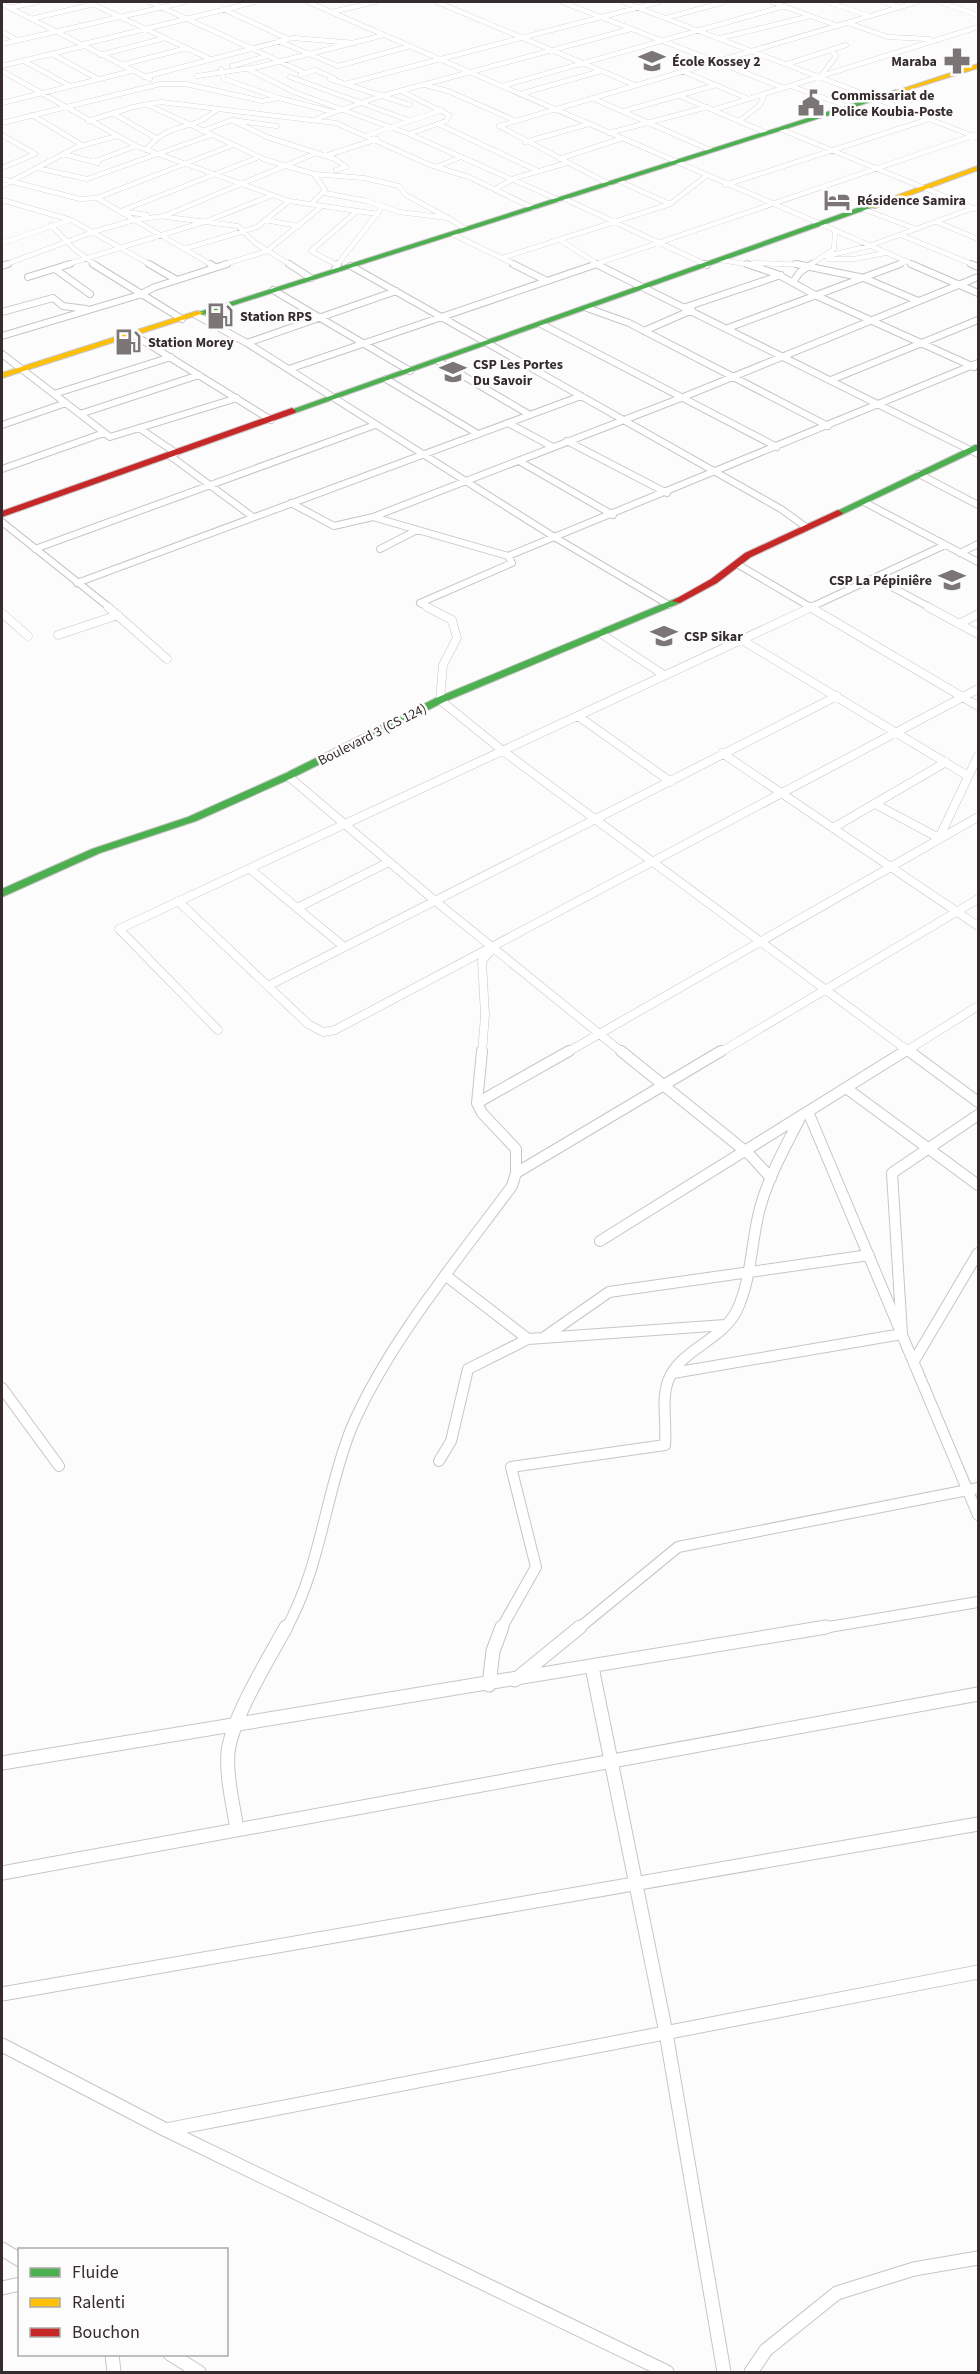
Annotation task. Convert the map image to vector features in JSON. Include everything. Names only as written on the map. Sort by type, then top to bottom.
[{"type":"street","points":[[9,8],[37,2]]},
{"type":"street","points":[[88,2],[210,59]]},
{"type":"street","points":[[150,2],[305,73]]},
{"type":"street","points":[[2,44],[185,2]]},
{"type":"street","points":[[2,66],[255,2]]},
{"type":"street","points":[[308,2],[978,293]]},
{"type":"street","points":[[333,12],[367,2],[375,2]]},
{"type":"street","points":[[437,2],[634,85]]},
{"type":"street","points":[[562,2],[784,88]]},
{"type":"street","points":[[623,2],[977,136]]},
{"type":"street","points":[[345,84],[659,2]]},
{"type":"street","points":[[665,18],[724,2]]},
{"type":"street","points":[[772,2],[838,26]]},
{"type":"street","points":[[828,2],[870,16]]},
{"type":"street","points":[[884,2],[900,7]]},
{"type":"street","points":[[670,204],[558,159],[499,126],[917,2]]},
{"type":"street","points":[[940,2],[978,15]]},
{"type":"street","points":[[2,4],[160,84]]},
{"type":"street","points":[[31,19],[94,4]]},
{"type":"street","points":[[502,86],[785,6]]},
{"type":"street","points":[[223,9],[288,39]]},
{"type":"street","points":[[718,39],[811,15]]},
{"type":"street","points":[[848,23],[894,38],[945,38]]},
{"type":"street","points":[[713,110],[978,27]]},
{"type":"street","points":[[315,118],[381,96],[632,29]]},
{"type":"street","points":[[2,32],[17,40]]},
{"type":"street","points":[[169,84],[222,71],[248,69],[279,62],[384,35]]},
{"type":"street","points":[[100,55],[165,38]]},
{"type":"street","points":[[144,77],[288,39],[355,43]]},
{"type":"street","points":[[278,41],[338,66],[410,46]]},
{"type":"street","points":[[787,64],[846,45]]},
{"type":"street","points":[[121,65],[187,48]]},
{"type":"street","points":[[821,76],[836,56],[831,50]]},
{"type":"street","points":[[52,54],[98,79]]},
{"type":"street","points":[[222,71],[267,56]]},
{"type":"street","points":[[24,61],[70,86]]},
{"type":"street","points":[[2,376],[311,278],[335,268],[351,266],[562,200],[710,150],[978,66]]},
{"type":"street","points":[[248,69],[294,92],[410,134],[617,222],[707,265]]},
{"type":"street","points":[[294,92],[312,86],[330,79],[334,78],[315,70],[290,77],[312,86],[359,104],[408,120]]},
{"type":"street","points":[[2,71],[88,121],[146,150],[289,201],[378,214]]},
{"type":"street","points":[[2,102],[132,71]]},
{"type":"street","points":[[222,71],[224,79],[279,98],[334,112]]},
{"type":"street","points":[[520,94],[601,71]]},
{"type":"street","points":[[682,71],[748,99]]},
{"type":"street","points":[[330,79],[410,105]]},
{"type":"street","points":[[2,123],[160,84],[186,84],[262,101],[279,98]]},
{"type":"street","points":[[425,85],[448,91],[516,121]]},
{"type":"street","points":[[624,111],[716,85]]},
{"type":"street","points":[[791,86],[849,107]]},
{"type":"street","points":[[266,94],[285,88]]},
{"type":"street","points":[[401,91],[442,110],[449,118],[410,134]]},
{"type":"street","points":[[739,121],[759,106],[765,94]]},
{"type":"street","points":[[680,96],[739,121],[832,150],[977,208]]},
{"type":"street","points":[[592,98],[710,150]]},
{"type":"street","points":[[251,111],[262,101]]},
{"type":"street","points":[[88,121],[148,105],[188,103],[216,110],[251,111],[315,118],[368,135],[436,167],[469,177],[533,208]]},
{"type":"street","points":[[148,105],[259,157],[314,174],[357,177],[399,186],[406,195],[466,229]]},
{"type":"street","points":[[609,133],[707,107]]},
{"type":"street","points":[[146,150],[156,138],[169,130],[200,124],[216,110]]},
{"type":"street","points":[[368,135],[442,110]]},
{"type":"street","points":[[114,114],[156,138]]},
{"type":"street","points":[[32,115],[82,145]]},
{"type":"street","points":[[725,185],[929,119]]},
{"type":"street","points":[[202,131],[231,120],[277,126]]},
{"type":"street","points":[[231,120],[267,137],[326,156],[346,167],[336,170]]},
{"type":"street","points":[[438,124],[538,171]]},
{"type":"street","points":[[525,142],[589,124]]},
{"type":"street","points":[[2,135],[36,154],[2,168]]},
{"type":"street","points":[[37,168],[87,179],[211,135]]},
{"type":"street","points":[[2,186],[82,145],[117,136]]},
{"type":"street","points":[[289,369],[977,136]]},
{"type":"street","points":[[326,156],[377,139]]},
{"type":"street","points":[[558,159],[620,139]]},
{"type":"street","points":[[2,179],[80,199],[97,198],[233,145]]},
{"type":"street","points":[[93,162],[136,146]]},
{"type":"street","points":[[2,266],[93,232],[134,220],[164,216],[316,153]]},
{"type":"street","points":[[63,154],[100,164]]},
{"type":"street","points":[[120,211],[259,157]]},
{"type":"street","points":[[436,167],[461,157]]},
{"type":"street","points":[[495,189],[513,179],[567,163]]},
{"type":"street","points":[[2,513],[334,398],[978,168]]},
{"type":"street","points":[[314,174],[325,188],[325,193]]},
{"type":"street","points":[[502,258],[670,204],[681,198],[706,176]]},
{"type":"street","points":[[312,204],[325,193]]},
{"type":"street","points":[[325,193],[399,212],[448,218]]},
{"type":"street","points":[[28,277],[207,221],[273,195]]},
{"type":"street","points":[[97,198],[215,267]]},
{"type":"street","points":[[2,200],[71,220],[177,280]]},
{"type":"street","points":[[184,249],[246,232],[289,201]]},
{"type":"street","points":[[2,336],[91,310],[267,251],[322,206]]},
{"type":"street","points":[[335,268],[377,219],[382,206]]},
{"type":"street","points":[[793,282],[798,274],[825,257],[869,246],[977,208]]},
{"type":"street","points":[[863,209],[916,229]]},
{"type":"street","points":[[120,211],[234,225],[246,232],[255,243],[311,278]]},
{"type":"street","points":[[335,268],[311,251],[356,212]]},
{"type":"street","points":[[2,243],[71,220]]},
{"type":"street","points":[[265,220],[298,226]]},
{"type":"street","points":[[937,222],[978,239]]},
{"type":"street","points":[[51,225],[65,243],[87,259],[182,319]]},
{"type":"street","points":[[825,257],[836,243],[835,232]]},
{"type":"street","points":[[452,234],[547,281]]},
{"type":"street","points":[[901,235],[978,267]]},
{"type":"street","points":[[560,240],[579,250],[596,264],[785,356],[879,405],[976,450]]},
{"type":"street","points":[[825,257],[844,260],[885,253]]},
{"type":"street","points":[[721,260],[745,263],[784,263],[864,278],[918,301]]},
{"type":"street","points":[[728,328],[905,262]]},
{"type":"street","points":[[745,263],[781,275],[817,296],[978,369]]},
{"type":"street","points":[[351,266],[716,472],[806,527]]},
{"type":"street","points":[[55,269],[90,294]]},
{"type":"street","points":[[644,331],[689,309],[781,275]]},
{"type":"street","points":[[291,503],[334,526],[373,517],[681,398],[978,277]]},
{"type":"street","points":[[273,290],[410,371]]},
{"type":"street","points":[[247,343],[396,291]]},
{"type":"street","points":[[2,312],[53,298],[63,306],[91,310]]},
{"type":"street","points":[[2,304],[11,308]]},
{"type":"street","points":[[587,308],[644,331],[828,426]]},
{"type":"street","points":[[196,315],[247,343],[556,538],[669,605]]},
{"type":"street","points":[[831,380],[978,320]]},
{"type":"street","points":[[541,324],[777,447]]},
{"type":"street","points":[[134,335],[270,420]]},
{"type":"street","points":[[2,354],[110,437],[237,398]]},
{"type":"street","points":[[54,394],[171,357]]},
{"type":"street","points":[[438,361],[530,415]]},
{"type":"street","points":[[373,517],[508,556],[667,493],[978,363]]},
{"type":"street","points":[[80,414],[200,375]]},
{"type":"street","points":[[386,379],[478,434]]},
{"type":"street","points":[[76,583],[581,396]]},
{"type":"street","points":[[2,425],[66,403]]},
{"type":"street","points":[[508,423],[553,447]]},
{"type":"street","points":[[35,549],[375,425]]},
{"type":"street","points":[[139,428],[253,517]]},
{"type":"street","points":[[2,469],[104,433]]},
{"type":"street","points":[[567,441],[667,493]]},
{"type":"street","name":"Boulevard 3 (CS 124)","points":[[2,893],[96,851],[192,819],[288,776],[440,700],[669,605],[714,581],[737,564],[806,527],[976,450]]},
{"type":"street","points":[[519,461],[613,515]]},
{"type":"street","points":[[919,474],[978,506]]},
{"type":"street","points":[[864,502],[978,562]]},
{"type":"street","points":[[2,522],[118,615],[167,659]]},
{"type":"street","points":[[380,549],[417,530]]},
{"type":"street","points":[[960,553],[978,544]]},
{"type":"street","points":[[218,1030],[119,929],[945,545]]},
{"type":"street","points":[[508,556],[512,563],[420,603],[453,620],[457,638],[443,665],[440,700],[503,751],[978,1102]]},
{"type":"street","points":[[737,564],[978,706]]},
{"type":"street","points":[[875,578],[978,634]]},
{"type":"street","points":[[2,613],[28,636]]},
{"type":"street","points":[[959,624],[978,614]]},
{"type":"street","points":[[58,635],[118,615]]},
{"type":"street","points":[[600,633],[664,675]]},
{"type":"street","points":[[742,640],[968,776]]},
{"type":"street","points":[[178,901],[314,1029],[323,1032],[335,1030],[978,688]]},
{"type":"street","points":[[268,986],[837,696]]},
{"type":"street","points":[[578,716],[671,782]]},
{"type":"street","points":[[722,753],[978,926]]},
{"type":"street","points":[[939,838],[978,756]]},
{"type":"street","points":[[833,828],[946,762]]},
{"type":"street","points":[[288,776],[434,900],[745,1151],[771,1178]]},
{"type":"street","points":[[875,804],[939,838]]},
{"type":"street","points":[[477,1103],[893,868],[939,838],[978,817]]},
{"type":"street","points":[[297,908],[389,862]]},
{"type":"street","points":[[250,869],[343,946]]},
{"type":"street","points":[[516,1173],[978,899]]},
{"type":"street","points":[[237,1829],[230,1787],[228,1754],[258,1677],[290,1621],[310,1571],[351,1430],[391,1356],[445,1275],[506,1198],[516,1173],[517,1159],[512,1142],[482,1113],[477,1103],[485,1015],[481,971],[482,961],[492,947]]},
{"type":"street","points":[[600,1241],[978,1006]]},
{"type":"street","points":[[846,1088],[978,1185]]},
{"type":"street","points":[[489,1684],[489,1659],[495,1637],[536,1567],[512,1467],[665,1445],[668,1427],[666,1390],[672,1373],[706,1339],[727,1324],[738,1309],[760,1208],[771,1178],[805,1114]]},
{"type":"street","points":[[805,1114],[973,1488],[978,1515]]},
{"type":"street","points":[[902,1334],[892,1173],[978,1115]]},
{"type":"street","points":[[543,1338],[609,1292],[869,1255]]},
{"type":"street","points":[[914,1361],[978,1257]]},
{"type":"street","points":[[445,1275],[528,1339]]},
{"type":"street","points":[[439,1461],[451,1441],[468,1369],[528,1339],[727,1324]]},
{"type":"street","points":[[672,1373],[902,1334]]},
{"type":"street","points":[[2,1388],[59,1466]]},
{"type":"street","points":[[514,1680],[678,1548],[973,1488]]},
{"type":"street","points":[[2,1764],[978,1602]]},
{"type":"street","points":[[592,1667],[666,2033],[724,2373]]},
{"type":"street","points":[[2,1872],[978,1694]]},
{"type":"street","points":[[2,1994],[978,1824]]},
{"type":"street","points":[[166,2130],[978,1972]]},
{"type":"street","points":[[2,2045],[166,2130],[667,2373]]},
{"type":"street","points":[[2,2249],[18,2259]]},
{"type":"street","points":[[751,2373],[766,2350],[837,2293],[914,2269],[978,2258]]},
{"type":"street","points":[[2,2288],[18,2284]]},
{"type":"street","points":[[112,2356],[114,2373]]},
{"type":"street","points":[[172,2356],[199,2373]]},
{"type":"traffic: fast","points":[[200,313],[896,92]]},
{"type":"traffic: fast","points":[[292,411],[872,206]]},
{"type":"traffic: fast","points":[[838,513],[978,447]]},
{"type":"traffic: fast","points":[[2,893],[96,851],[192,819],[288,776],[440,700],[677,601]]},
{"type":"traffic: slow","points":[[896,92],[978,66]]},
{"type":"traffic: slow","points":[[872,206],[978,168]]},
{"type":"traffic: slow","points":[[2,376],[200,313]]},
{"type":"traffic: jam","points":[[2,514],[292,411]]},
{"type":"traffic: jam","points":[[677,601],[714,581],[748,555],[838,513]]},
{"type":"place","name":"École Kossey 2","points":[[652,61]]},
{"type":"place","name":"Maraba","points":[[957,61]]},
{"type":"place","name":"Commissariat de Police Koubia-Poste","points":[[811,103]]},
{"type":"place","name":"Résidence Samira","points":[[837,200]]},
{"type":"place","name":"Station RPS","points":[[220,316]]},
{"type":"place","name":"Station Morey","points":[[128,342]]},
{"type":"place","name":"CSP Les Portes Du Savoir","points":[[453,372]]},
{"type":"place","name":"CSP La Pépiniêre","points":[[952,580]]},
{"type":"place","name":"CSP Sikar","points":[[664,636]]}]
